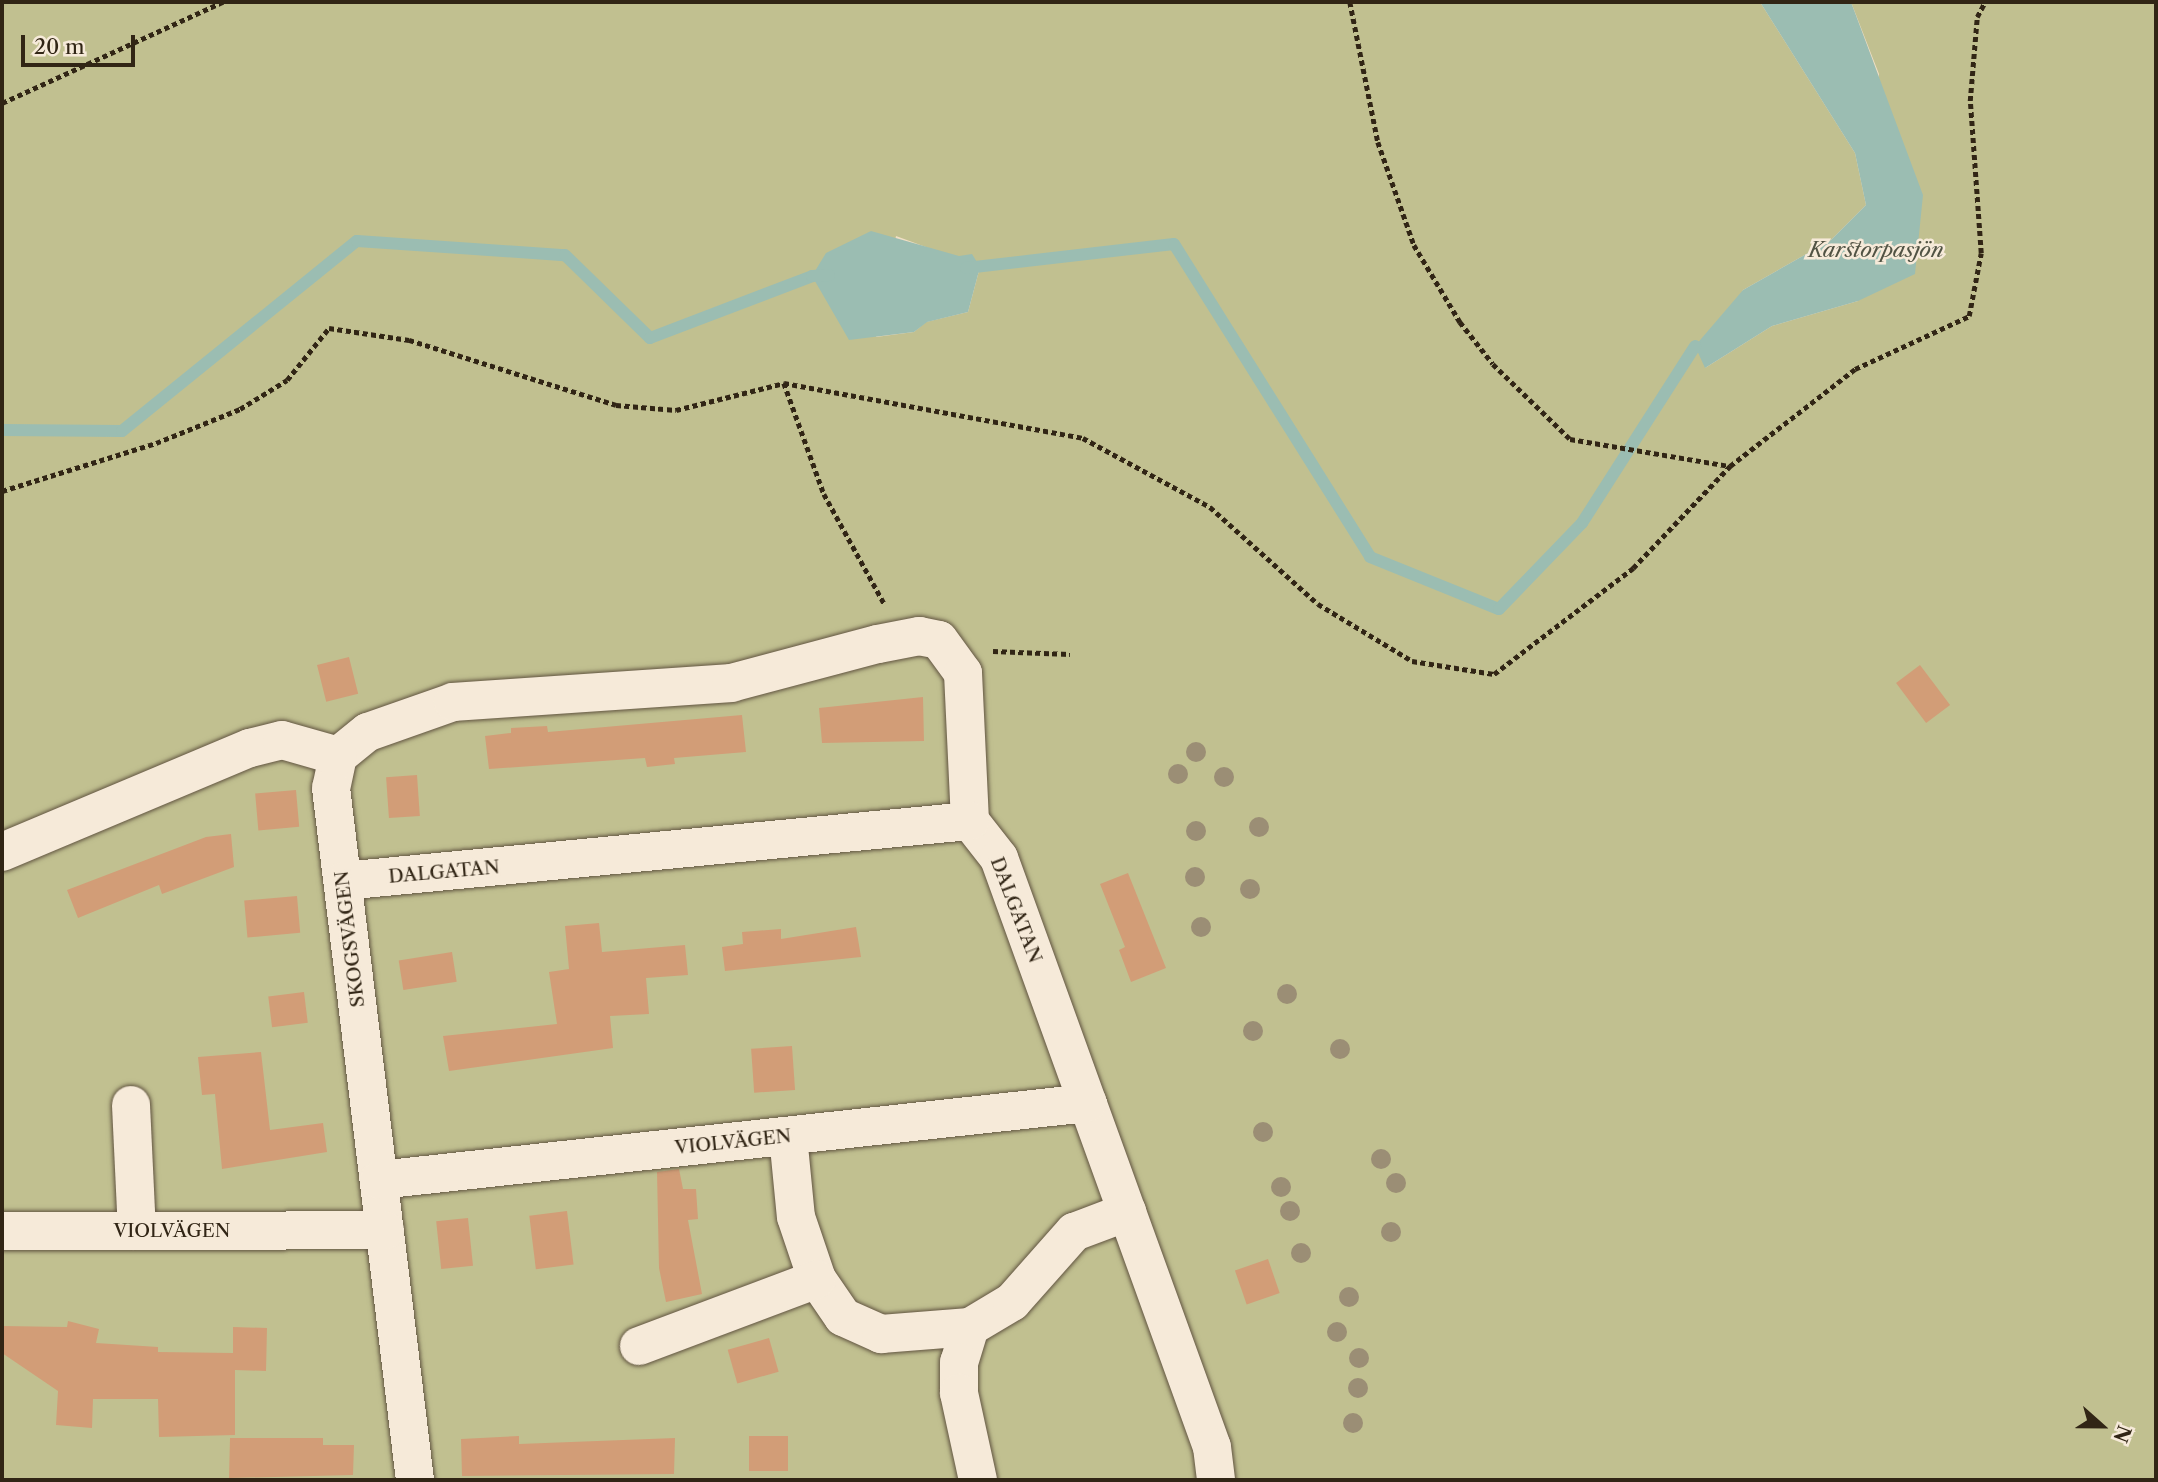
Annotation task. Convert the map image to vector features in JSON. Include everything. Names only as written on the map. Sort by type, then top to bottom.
[{"type":"lane","points":[[2,852],[250,748],[282,740],[338,756],[368,732],[453,702],[731,684],[902,639],[939,640],[954,653],[963,673],[970,821]]},
{"type":"lane","name":"SKOGSVÄGEN","points":[[338,756],[331,788],[415,1480]]},
{"type":"lane","name":"DALGATAN","points":[[342,881],[970,821],[999,858],[1212,1447],[1216,1480]]},
{"type":"lane","name":"VIOLVÄGEN","points":[[379,1180],[1088,1103]]},
{"type":"lane","points":[[131,1105],[138,1231]]},
{"type":"lane","points":[[788,1136],[796,1217],[817,1279],[844,1317],[881,1334],[971,1327],[1012,1301],[1074,1232],[1127,1212]]},
{"type":"lane","name":"VIOLVÄGEN","points":[[2,1231],[385,1230]]},
{"type":"lane","points":[[639,1346],[817,1279]]},
{"type":"lane","points":[[971,1327],[959,1362],[959,1393],[978,1480]]},
{"type":"path","points":[[2,103],[223,2]]},
{"type":"path","points":[[1350,2],[1378,142],[1414,245],[1460,322],[1493,364],[1570,439],[1730,466]]},
{"type":"path","points":[[2,491],[156,443],[240,409],[287,380],[329,328],[409,340],[616,405],[676,410],[784,383],[1083,439],[1210,507],[1318,604],[1412,661],[1494,674],[1633,568],[1730,466],[1855,369],[1969,316],[1981,254],[1970,101],[1977,18],[1985,2]]},
{"type":"path","points":[[784,383],[824,494],[902,639]]},
{"type":"path","points":[[954,653],[1070,654]]},
{"type":"shaded area","points":[[2,2],[1760,2],[1855,153],[1866,205],[1831,240],[1743,290],[1705,368],[1772,326],[1858,301],[1879,74],[1851,2],[2156,2],[2156,1480],[2,1480]],"holes":[[[896,236],[980,267],[968,312],[926,322],[914,332],[876,337]]]},
{"type":"water","name":"Karstorpasjön","points":[[1760,2],[1851,2],[1923,195],[1915,274],[1858,301],[1772,326],[1705,368],[1695,346],[1743,290],[1831,240],[1866,205],[1855,153]]},
{"type":"water","points":[[871,231],[959,256],[972,254],[980,267],[968,312],[927,322],[914,332],[849,340],[812,276],[826,253]]},
{"type":"building","points":[[349,657],[358,694],[326,702],[317,665]]},
{"type":"building","points":[[1920,665],[1950,705],[1926,723],[1896,683]]},
{"type":"building","points":[[923,697],[924,741],[822,743],[819,708]]},
{"type":"building","points":[[742,715],[746,752],[674,758],[675,764],[647,767],[645,758],[489,769],[485,736],[511,733],[511,728],[547,726],[548,732]]},
{"type":"building","points":[[417,775],[420,816],[389,818],[386,777]]},
{"type":"building","points":[[296,790],[299,827],[258,830],[255,794]]},
{"type":"building","points":[[231,834],[234,867],[162,894],[159,885],[78,918],[67,890],[206,837]]},
{"type":"building","points":[[1128,873],[1166,968],[1131,982],[1119,950],[1125,947],[1100,884]]},
{"type":"building","points":[[297,896],[300,933],[247,937],[244,901]]},
{"type":"building","points":[[599,923],[602,952],[685,945],[688,975],[646,978],[649,1014],[610,1016],[613,1048],[449,1071],[443,1036],[557,1024],[549,972],[569,969],[565,926]]},
{"type":"building","points":[[856,927],[861,957],[725,971],[722,947],[743,944],[742,932],[781,929],[781,939]]},
{"type":"building","points":[[452,952],[457,982],[403,990],[399,960]]},
{"type":"building","points":[[304,992],[308,1023],[272,1027],[268,996]]},
{"type":"building","points":[[792,1046],[795,1090],[754,1093],[751,1049]]},
{"type":"building","points":[[261,1052],[270,1130],[323,1123],[327,1152],[222,1169],[215,1094],[202,1095],[198,1057]]},
{"type":"building","points":[[679,1169],[683,1189],[696,1189],[698,1219],[688,1220],[702,1294],[666,1302],[659,1268],[657,1172]]},
{"type":"building","points":[[567,1211],[574,1265],[536,1269],[529,1216]]},
{"type":"building","points":[[468,1218],[473,1266],[441,1269],[436,1221]]},
{"type":"building","points":[[1268,1259],[1280,1293],[1247,1304],[1235,1270]]},
{"type":"building","points":[[68,1321],[99,1329],[96,1343],[158,1347],[158,1352],[233,1353],[233,1327],[267,1328],[266,1371],[235,1370],[235,1435],[159,1437],[158,1399],[93,1399],[92,1428],[56,1425],[58,1391],[2,1353],[2,1326],[67,1327]]},
{"type":"building","points":[[769,1338],[779,1372],[737,1383],[728,1350]]},
{"type":"building","points":[[519,1436],[519,1444],[675,1438],[674,1474],[462,1476],[461,1439]]},
{"type":"building","points":[[749,1436],[788,1436],[788,1471],[749,1471]]},
{"type":"building","points":[[230,1438],[323,1438],[323,1445],[354,1445],[353,1475],[229,1478]]},
{"type":"waterway","points":[[2,430],[122,431],[357,241],[565,255],[650,338],[812,276],[829,275]]},
{"type":"waterway","points":[[966,268],[1174,244],[1370,557],[1499,609],[1582,523],[1695,346]]}]
